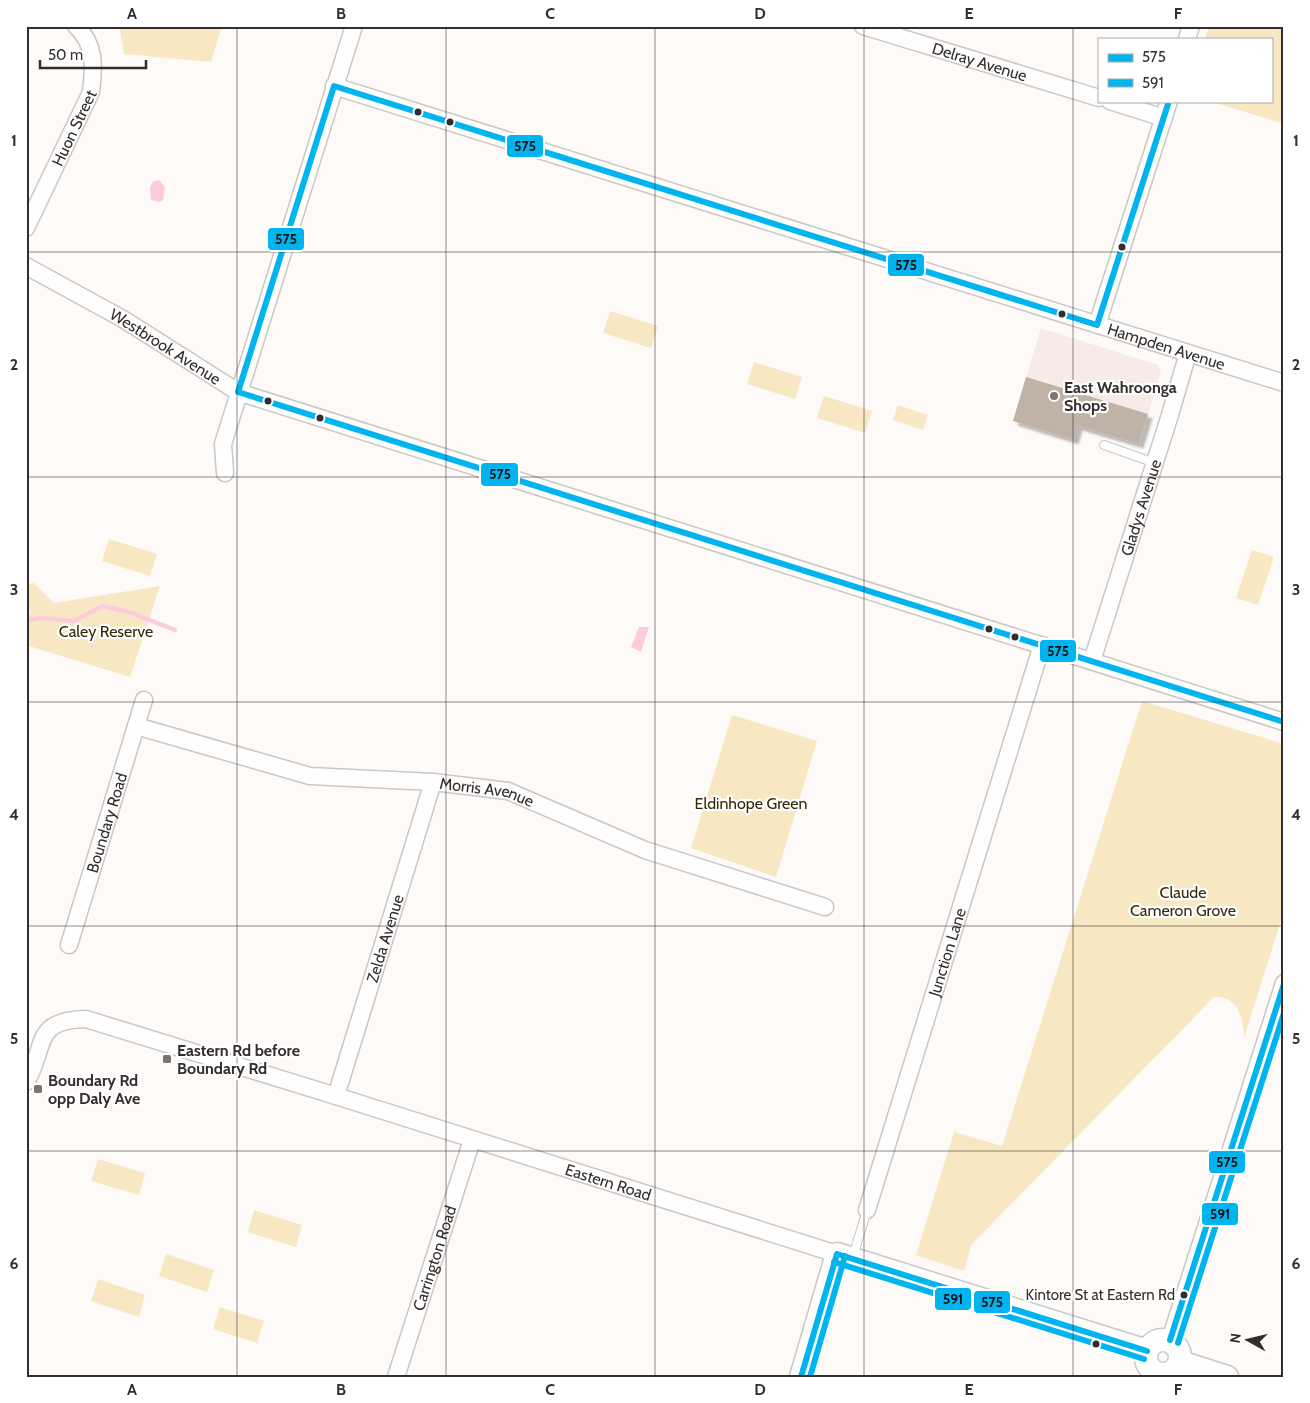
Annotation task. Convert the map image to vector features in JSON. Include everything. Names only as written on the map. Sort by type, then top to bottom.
[{"type":"main road","points":[[801,1377],[844,1257]]},
{"type":"main road","name":"Eastern Road","points":[[844,1257],[1147,1351]]},
{"type":"main road","points":[[1158,1340],[1170,1340],[1178,1348],[1180,1362],[1171,1373],[1157,1375],[1147,1364],[1147,1351],[1148,1347],[1158,1340]]},
{"type":"main road","points":[[1180,1362],[1227,1377]]},
{"type":"street","name":"Huon Street","points":[[26,228],[91,92],[94,68],[90,50],[85,36],[76,26]]},
{"type":"street","points":[[225,473],[223,444],[238,392],[354,26]]},
{"type":"street","name":"Delray Avenue","points":[[863,26],[1098,98]]},
{"type":"street","points":[[1187,38],[1191,26]]},
{"type":"street","name":"Hampden Avenue","points":[[334,86],[1284,383]]},
{"type":"street","points":[[1113,102],[1164,118]]},
{"type":"street","points":[[1097,325],[1169,102]]},
{"type":"street","name":"Westbrook Avenue","points":[[26,266],[123,319],[238,392],[1284,722]]},
{"type":"street","name":"Gladys Avenue","points":[[1092,661],[1188,353]]},
{"type":"street","name":"Junction Lane","points":[[867,1210],[1042,645]]},
{"type":"street","name":"Boundary Road","points":[[69,945],[144,700]]},
{"type":"street","name":"Morris Avenue","points":[[136,726],[310,776],[433,782],[508,791],[645,850],[825,907]]},
{"type":"street","name":"Zelda Avenue","points":[[336,1096],[433,782]]},
{"type":"street","points":[[1170,1340],[1284,983]]},
{"type":"street","name":"Eastern Road","points":[[26,1082],[30,1076],[41,1040],[54,1025],[69,1019],[86,1019],[844,1257]]},
{"type":"street","name":"Carrington Road","points":[[396,1377],[472,1140]]},
{"type":"lane","points":[[1104,445],[1155,462]]},
{"type":"lane","name":"Junction Lane","points":[[844,1257],[867,1210]]},
{"type":"shaded area","points":[[159,180],[165,187],[163,200],[159,202],[151,200],[150,187],[153,182]]},
{"type":"shaded area","points":[[1041,328],[1158,365],[1161,372],[1139,444],[1079,426],[1074,440],[1013,421]]},
{"type":"shaded area","points":[[639,627],[649,627],[641,652],[631,647]]},
{"type":"green space","points":[[122,26],[222,26],[211,62],[124,54],[120,30]]},
{"type":"green space","points":[[1209,26],[1284,26],[1284,124],[1212,102],[1272,102],[1272,38],[1205,38]]},
{"type":"green space","points":[[610,311],[658,326],[651,348],[603,333]]},
{"type":"green space","points":[[754,362],[802,377],[795,399],[747,384]]},
{"type":"green space","points":[[824,396],[872,411],[865,433],[817,418]]},
{"type":"green space","points":[[898,405],[928,415],[923,430],[893,420]]},
{"type":"green space","points":[[109,539],[157,554],[150,576],[102,561]]},
{"type":"green space","points":[[1252,550],[1274,557],[1258,605],[1236,598]]},
{"type":"green space","name":"Caley Reserve","points":[[34,583],[54,603],[160,586],[130,677],[26,645],[26,614],[31,615],[26,599],[26,584]]},
{"type":"green space","name":"Claude Cameron Grove","points":[[1142,701],[1284,744],[1284,911],[1244,1038],[1241,1016],[1234,1004],[1222,997],[1214,997],[971,1245],[964,1271],[916,1255],[954,1132],[1002,1146]]},
{"type":"green space","name":"Eldinhope Green","points":[[732,715],[817,741],[776,877],[691,848]]},
{"type":"green space","points":[[98,1159],[145,1173],[139,1195],[91,1181]]},
{"type":"green space","points":[[254,1210],[302,1225],[296,1247],[248,1232]]},
{"type":"green space","points":[[166,1254],[214,1270],[207,1292],[159,1276]]},
{"type":"green space","points":[[98,1279],[145,1295],[139,1317],[91,1301]]},
{"type":"green space","points":[[220,1307],[264,1321],[257,1343],[213,1329]]},
{"type":"building","name":"East Wahroonga Shops","points":[[1026,377],[1148,414],[1139,444],[1078,426],[1074,440],[1013,421]]},
{"type":"waterway","points":[[26,620],[42,618],[74,621],[102,606],[129,612],[175,630]]},
{"type":"transit line","name":"575","points":[[334,86],[1097,325]]},
{"type":"transit line","name":"575","points":[[238,392],[334,86]]},
{"type":"transit line","name":"575","points":[[1097,325],[1169,102]]},
{"type":"transit line","name":"575","points":[[238,392],[1284,722]]},
{"type":"transit line","name":"575","points":[[1170,1340],[1284,984]]},
{"type":"transit line","name":"591","points":[[1178,1343],[1284,1013]]},
{"type":"transit line","name":"575","points":[[837,1254],[1147,1351]]},
{"type":"transit line","name":"575","points":[[801,1377],[837,1254]]},
{"type":"transit line","name":"591","points":[[810,1377],[845,1256]]},
{"type":"transit line","name":"591","points":[[834,1262],[1144,1359]]},
{"type":"place","name":"East Wahroonga Shops","points":[[1054,396]]},
{"type":"place","name":"Eastern Rd before Boundary Rd","points":[[167,1059]]},
{"type":"place","name":"Boundary Rd opp Daly Ave","points":[[38,1089]]},
{"type":"place","name":"Kintore St at Eastern Rd","points":[[1184,1295]]}]
